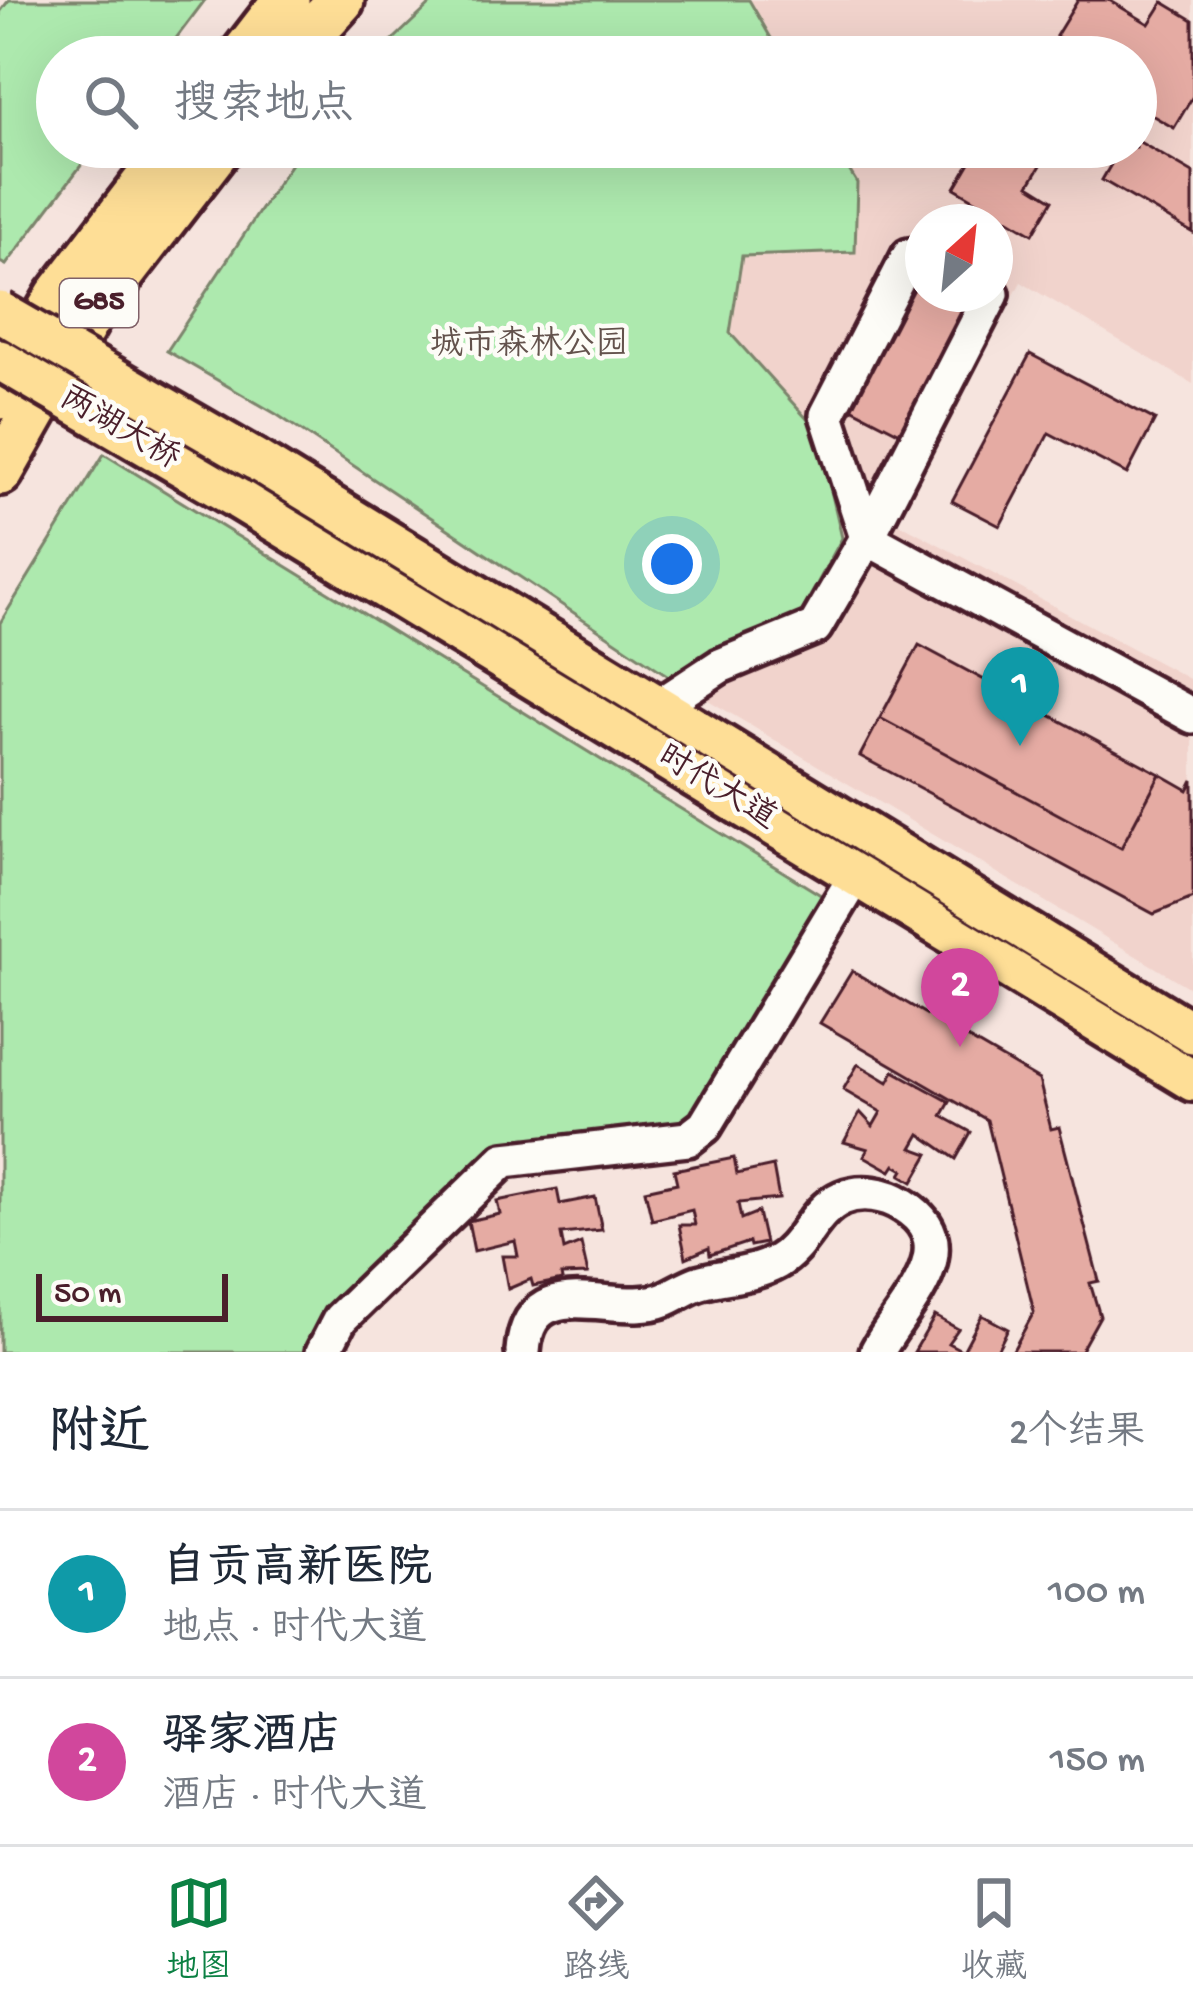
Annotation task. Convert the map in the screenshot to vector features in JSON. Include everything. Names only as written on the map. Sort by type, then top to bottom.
[{"type":"highway","points":[[258,36],[286,0]]},
{"type":"highway","points":[[308,36],[341,0]]},
{"type":"highway","name":"G85","points":[[0,396],[58,297],[157,168]]},
{"type":"highway","name":"G85","points":[[0,472],[88,317],[203,168]]},
{"type":"main road","name":"时代大道","points":[[0,311],[256,460],[1193,1033]]},
{"type":"main road","name":"两湖大桥","points":[[0,360],[238,499]]},
{"type":"main road","name":"时代大道","points":[[238,499],[1193,1081]]},
{"type":"lane","points":[[905,264],[826,416],[867,538],[1193,716]]},
{"type":"lane","points":[[659,706],[720,666],[815,627],[867,538],[983,312]]},
{"type":"lane","points":[[323,1352],[340,1318],[504,1160],[688,1139],[705,1126],[857,874]]},
{"type":"lane","points":[[523,1352],[527,1330],[544,1307],[578,1299],[654,1303],[701,1282],[761,1270],[793,1250],[838,1199],[869,1194],[912,1211],[924,1225],[932,1262],[928,1278],[895,1318],[877,1352]]},
{"type":"shaded area","points":[[749,0],[1193,0],[1193,384],[1021,282],[1013,297],[1013,204],[905,204],[905,312],[1005,312],[895,521],[1193,681],[1193,990],[673,679],[706,655],[799,617],[842,538],[817,430],[730,333],[742,256],[857,183],[848,168],[1157,168],[1157,36],[770,36]]},
{"type":"green space","points":[[9,0],[205,0],[178,36],[36,36],[36,168],[79,168],[6,265],[0,262],[0,12]]},
{"type":"green space","points":[[435,0],[749,0],[770,36],[397,36]]},
{"type":"green space","name":"城市森林公园","points":[[288,168],[848,168],[857,183],[855,252],[742,256],[730,333],[817,430],[842,538],[799,617],[706,655],[673,679],[276,414],[167,351]]},
{"type":"green space","points":[[104,454],[824,897],[692,1123],[497,1144],[321,1316],[313,1352],[0,1352],[0,623]]},
{"type":"building","points":[[1078,0],[1109,0],[1149,24],[1163,2],[1193,20],[1193,96],[1174,128],[1157,118],[1157,36],[1056,36]]},
{"type":"building","points":[[1157,152],[1193,173],[1193,233],[1102,180],[1109,168],[1157,168]]},
{"type":"building","points":[[967,168],[1039,168],[1029,185],[1053,200],[1033,234],[1013,222],[1013,204],[982,204],[955,188]]},
{"type":"building","points":[[905,291],[905,312],[969,312],[906,436],[846,405]]},
{"type":"building","points":[[1030,354],[1155,420],[1127,474],[1049,433],[1000,526],[952,501]]},
{"type":"building","points":[[919,645],[1160,774],[1121,848],[880,718]]},
{"type":"building","points":[[880,718],[1121,848],[1160,774],[1188,790],[1193,780],[1193,898],[1154,914],[860,756]]},
{"type":"building","points":[[852,971],[1039,1080],[1051,1129],[1059,1127],[1099,1281],[1090,1283],[1100,1316],[1080,1352],[1012,1352],[1034,1312],[987,1120],[820,1023]]},
{"type":"building","points":[[858,1064],[888,1082],[894,1071],[950,1102],[942,1116],[971,1132],[956,1159],[920,1134],[912,1148],[929,1154],[913,1182],[895,1165],[891,1171],[864,1156],[868,1149],[844,1142],[860,1112],[873,1126],[881,1112],[843,1090]]},
{"type":"building","points":[[734,1158],[737,1174],[773,1166],[779,1199],[738,1203],[741,1219],[758,1212],[765,1243],[750,1246],[749,1242],[710,1255],[709,1248],[686,1258],[679,1225],[695,1225],[692,1210],[652,1220],[645,1190],[677,1183],[674,1170]]},
{"type":"building","points":[[557,1189],[560,1204],[595,1197],[602,1230],[561,1234],[564,1250],[581,1243],[588,1274],[561,1275],[562,1280],[533,1286],[531,1279],[508,1289],[502,1256],[518,1256],[515,1241],[474,1251],[468,1221],[500,1214],[497,1201]]},
{"type":"building","points":[[982,1315],[1008,1329],[996,1352],[914,1352],[935,1316],[958,1329],[948,1343],[963,1351]]},
{"type":"place","name":"自贡高新医院","points":[[1020,746]]},
{"type":"place","name":"驿家酒店","points":[[960,1047]]}]
